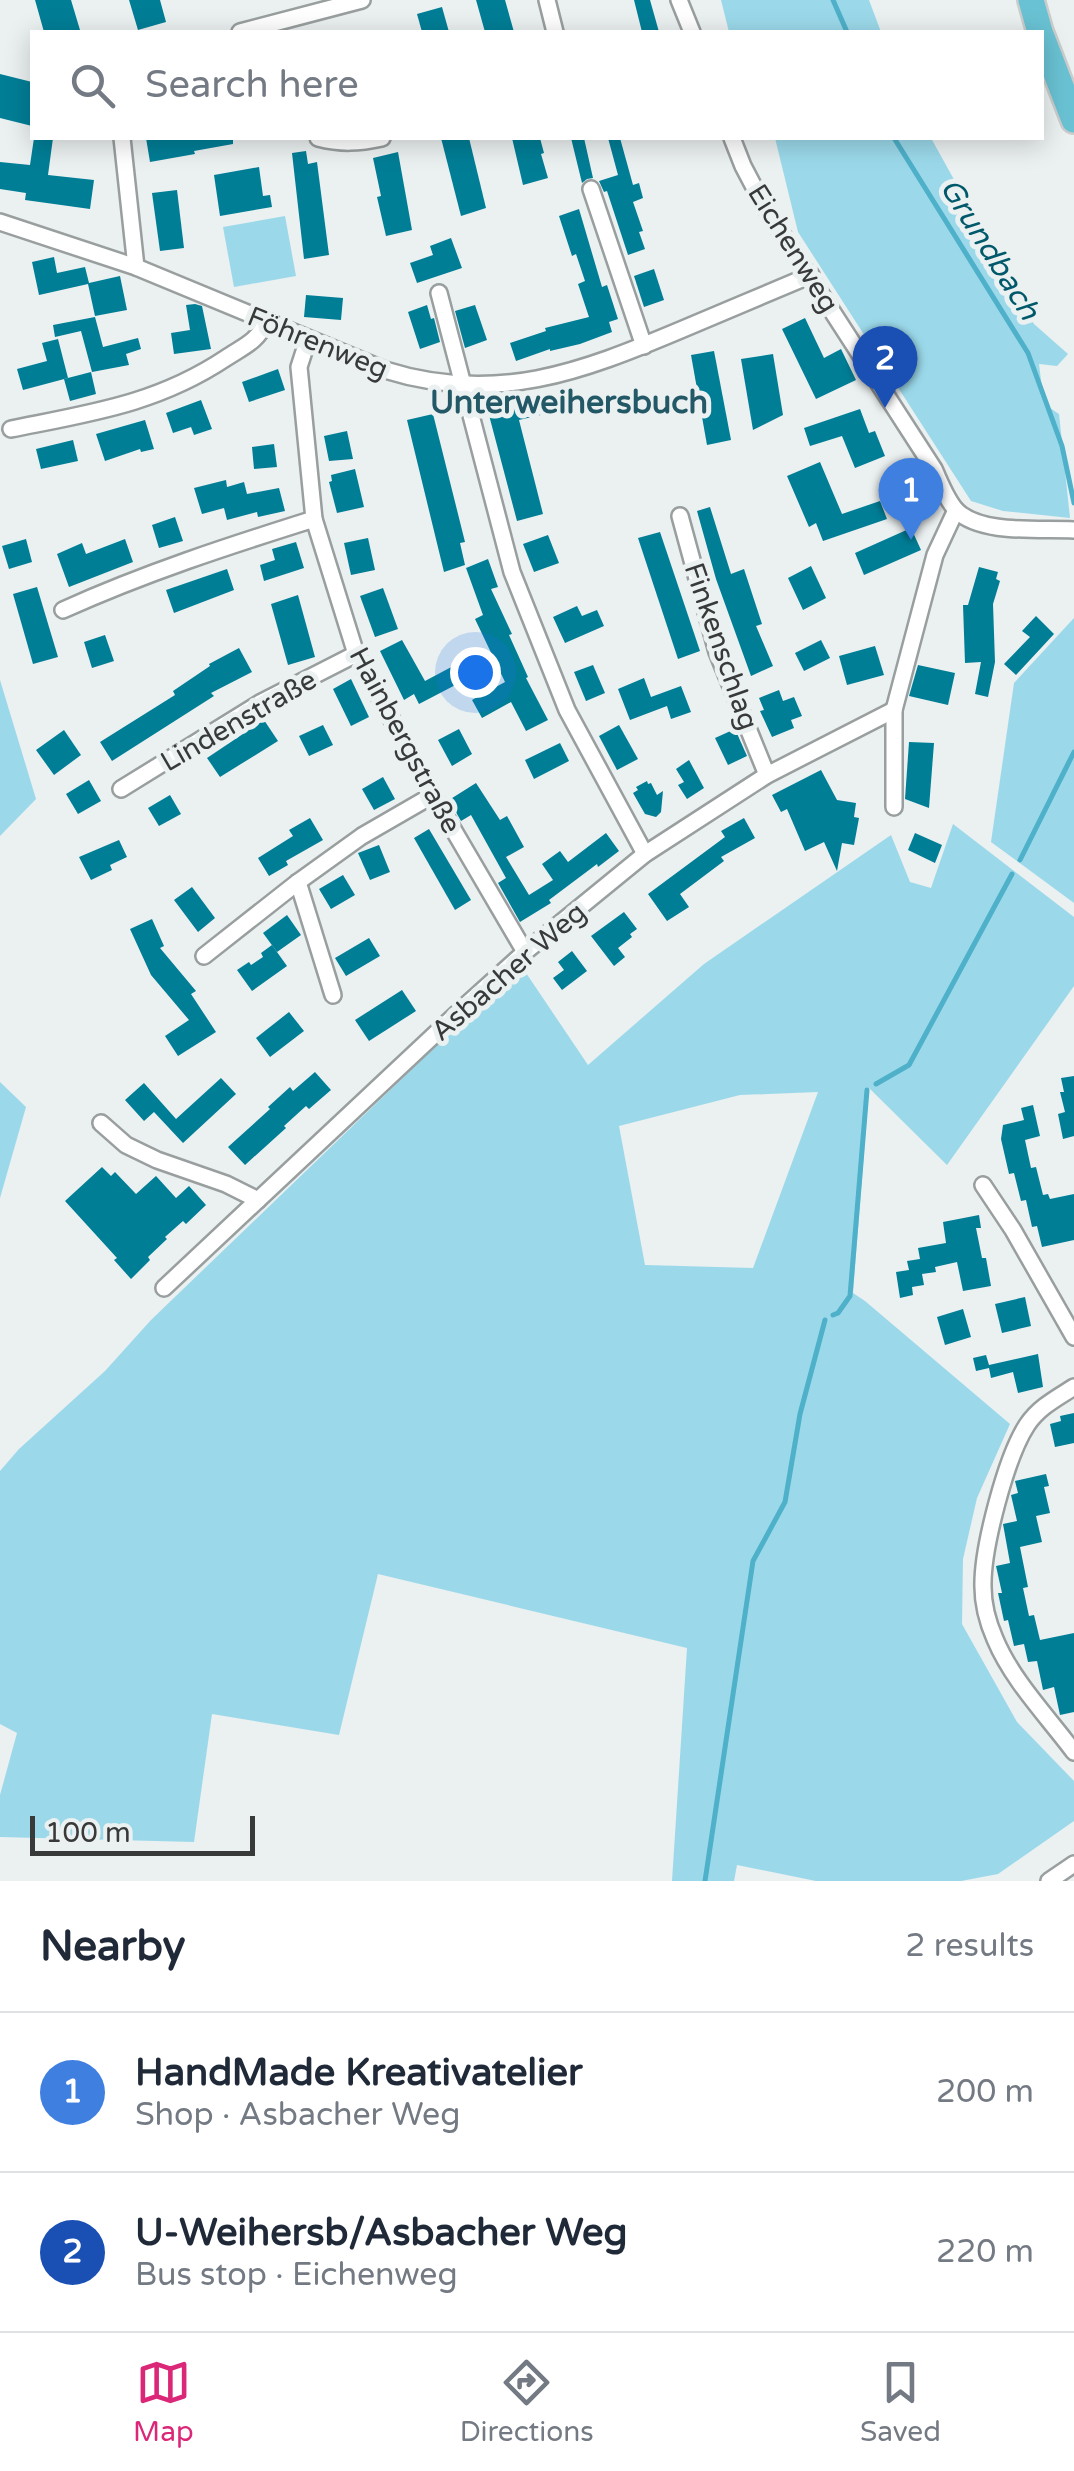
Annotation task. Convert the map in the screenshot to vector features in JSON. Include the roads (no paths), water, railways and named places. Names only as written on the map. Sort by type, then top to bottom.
[{"type":"main road","points":[[1031,0],[1039,30]]},
{"type":"main road","points":[[1040,0],[1040,30]]},
{"type":"main road","points":[[1044,43],[1074,120]]},
{"type":"street","points":[[259,30],[362,0]]},
{"type":"street","points":[[547,0],[555,30]]},
{"type":"street","points":[[679,0],[691,30]]},
{"type":"street","points":[[122,140],[136,267]]},
{"type":"street","points":[[329,140],[372,140]]},
{"type":"street","name":"Eichenweg","points":[[733,140],[764,206],[934,469],[956,510]]},
{"type":"street","points":[[591,189],[644,346]]},
{"type":"street","name":"Föhrenweg","points":[[0,222],[136,267],[404,376],[463,386],[544,379],[587,368],[811,276]]},
{"type":"street","points":[[439,292],[512,572],[567,710],[644,854]]},
{"type":"street","points":[[11,429],[139,402],[172,389],[200,376],[259,336],[266,322]]},
{"type":"street","name":"Hainbergstraße","points":[[308,339],[300,367],[314,520],[356,654],[525,952]]},
{"type":"street","points":[[894,807],[894,710],[935,556],[956,510],[991,526],[1073,530]]},
{"type":"street","name":"Finkenschlag","points":[[680,516],[718,652],[768,776]]},
{"type":"street","points":[[63,610],[195,557],[314,520]]},
{"type":"street","name":"Lindenstraße","points":[[120,789],[260,703],[356,654]]},
{"type":"street","name":"Asbacher Weg","points":[[164,1288],[525,952],[644,854],[768,776],[894,710]]},
{"type":"street","points":[[204,956],[362,836],[433,795]]},
{"type":"street","points":[[298,882],[332,994]]},
{"type":"street","points":[[101,1123],[126,1146],[258,1200]]},
{"type":"street","points":[[983,1185],[1074,1337]]},
{"type":"street","points":[[1074,1386],[1042,1407],[1017,1443],[1003,1482],[983,1586],[987,1616],[999,1649],[1074,1752]]},
{"type":"street","points":[[1049,1881],[1074,1864]]},
{"type":"waterway","name":"Grundbach","points":[[833,0],[846,30]]},
{"type":"waterway","name":"Grundbach","points":[[895,140],[1028,353],[1062,446],[1074,503]]},
{"type":"waterway","points":[[1020,860],[1074,752]]},
{"type":"waterway","points":[[876,1084],[909,1065],[1012,874]]},
{"type":"waterway","points":[[833,1315],[850,1296],[867,1090]]},
{"type":"waterway","points":[[705,1881],[753,1561],[785,1502],[800,1414],[825,1320]]},
{"type":"place","name":"U-Weihersb/Asbacher Weg","points":[[885,408]]},
{"type":"place","name":"HandMade Kreativatelier","points":[[911,540]]},
{"type":"district","name":"Unterweihersbuch","points":[[569,402]]}]
